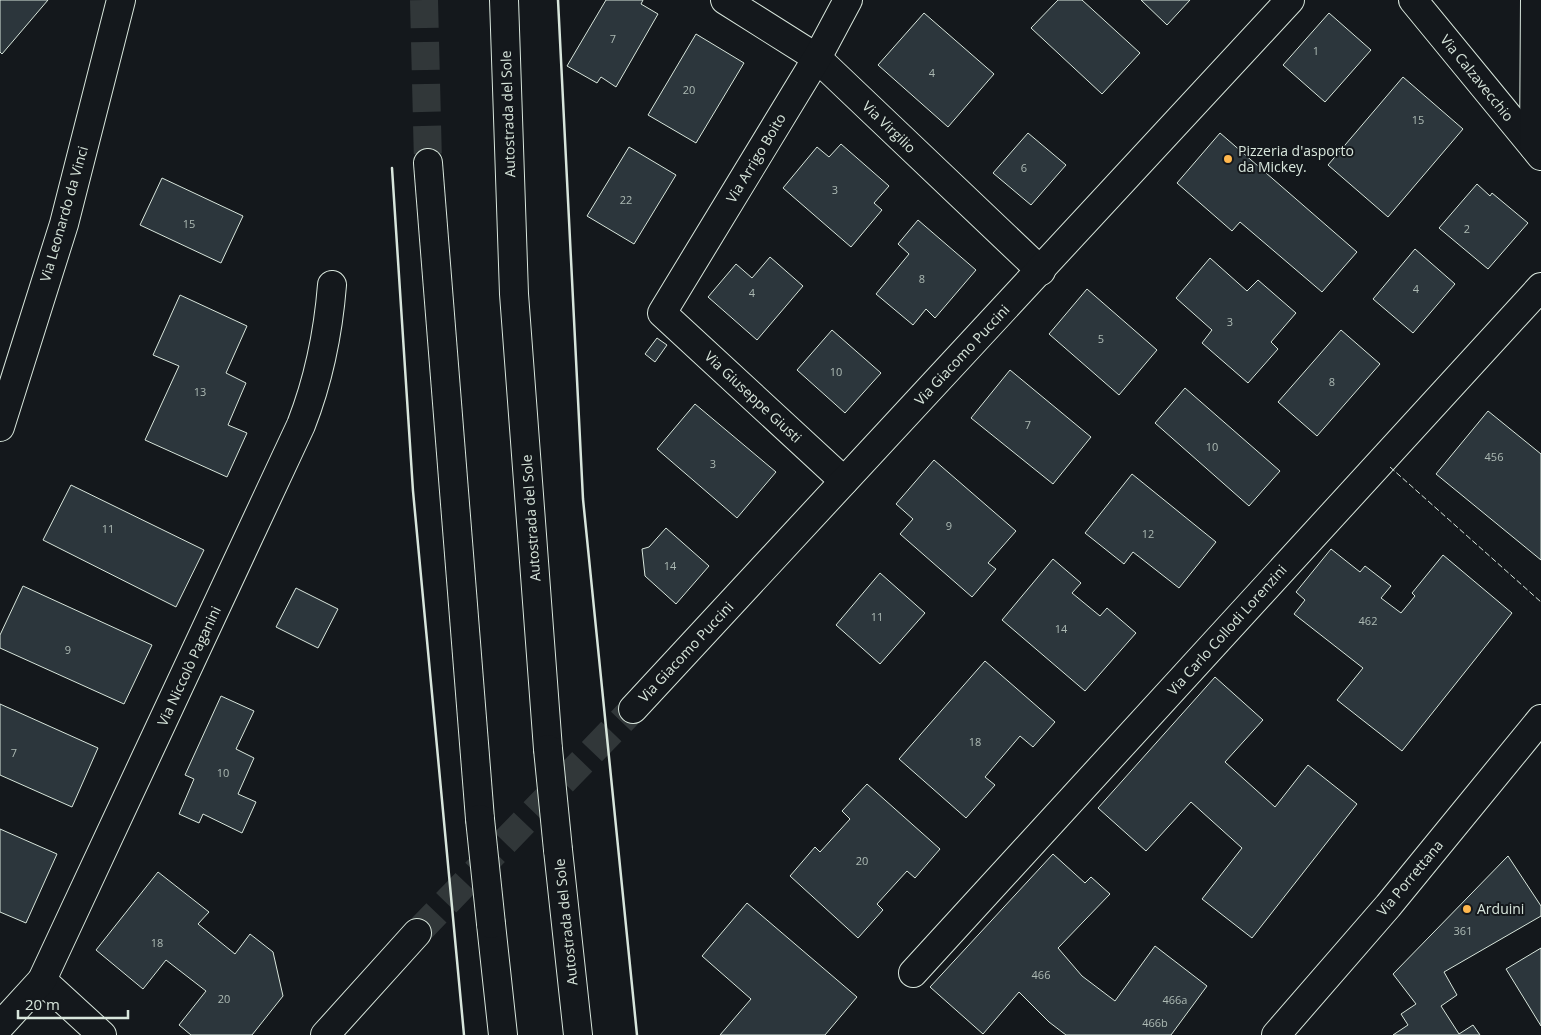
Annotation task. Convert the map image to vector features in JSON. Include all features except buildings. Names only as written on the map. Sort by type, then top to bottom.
[{"type":"main road","name":"Via Leonardo da Vinci","points":[[0,426],[64,224],[121,0]]},
{"type":"main road","name":"Autostrada del Sole","points":[[504,0],[514,294],[548,749],[578,1035]]},
{"type":"main road","name":"Via Virgilio","points":[[725,0],[817,58],[1041,271]]},
{"type":"main road","name":"Via Arrigo Boito","points":[[662,313],[817,58],[848,0]]},
{"type":"main road","name":"Via Giacomo Puccini","points":[[633,710],[1290,0]]},
{"type":"main road","name":"Via Calzavecchio","points":[[1413,0],[1537,151]]},
{"type":"main road","points":[[1535,0],[1537,151]]},
{"type":"main road","points":[[428,164],[480,819],[503,1035]]},
{"type":"main road","name":"Via Niccolò Paganini","points":[[0,1026],[42,980],[301,425],[313,395],[323,357],[332,286]]},
{"type":"main road","name":"Via Carlo Collodi Lorenzini","points":[[913,973],[1541,287]]},
{"type":"main road","name":"Via Giuseppe Giusti","points":[[662,313],[844,481]]},
{"type":"main road","name":"Via Porrettana","points":[[1276,1035],[1388,906],[1541,719]]},
{"type":"main road","points":[[325,1035],[417,933]]},
{"type":"main road","points":[[42,980],[102,1035]]},
{"type":"tunnel","points":[[424,0],[428,163]]},
{"type":"tunnel","points":[[417,933],[633,709]]},
{"type":"fence","points":[[1390,467],[1541,602]]},
{"type":"wall","points":[[558,0],[583,499],[637,1035]]},
{"type":"wall","points":[[392,168],[413,491],[464,1035]]},
{"type":"place","name":"Pizzeria d'asporto da Mickey.","points":[[1228,159]]},
{"type":"place","name":"Arduini","points":[[1467,909]]}]
